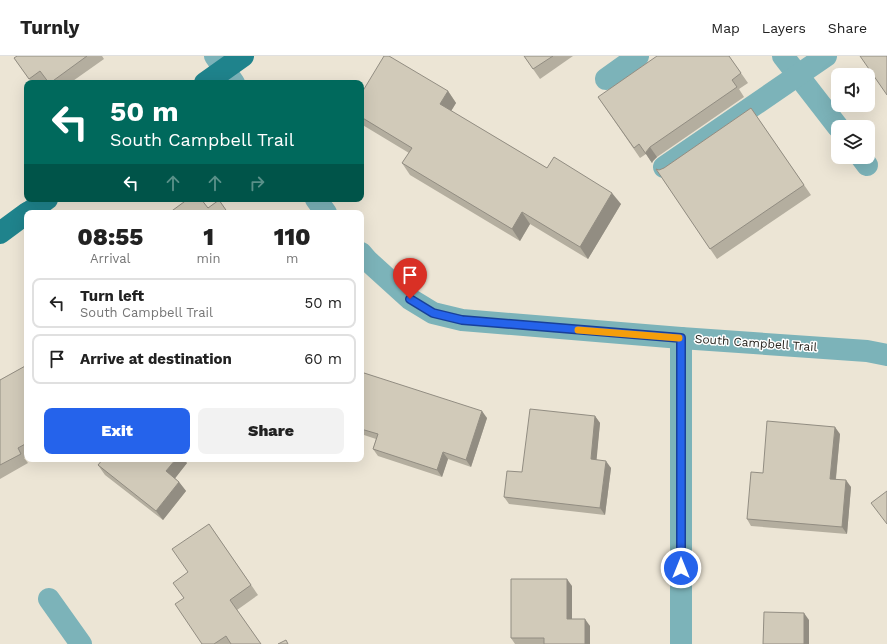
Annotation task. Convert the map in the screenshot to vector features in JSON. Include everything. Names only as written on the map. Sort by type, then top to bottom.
[{"type":"main road","points":[[209,80],[243,56]]},
{"type":"main road","points":[[31,210],[43,202]]},
{"type":"main road","points":[[0,233],[24,215]]},
{"type":"street","points":[[606,79],[638,56]]},
{"type":"street","points":[[783,56],[833,120]]},
{"type":"street","points":[[664,168],[826,56]]},
{"type":"street","name":"South Campbell Trail","points":[[364,256],[410,299],[433,313],[462,320],[681,338],[867,351],[887,355]]},
{"type":"street","points":[[681,338],[681,644]]},
{"type":"street","points":[[49,599],[81,644]]},
{"type":"building","points":[[17,56],[87,56],[54,80],[47,80],[40,71],[29,79],[14,58]]},
{"type":"building","points":[[384,56],[389,56],[448,91],[440,104],[547,168],[554,157],[612,193],[580,247],[522,212],[512,229],[402,163],[412,148],[364,119],[364,89]]},
{"type":"building","points":[[524,56],[553,56],[533,69]]},
{"type":"building","points":[[657,56],[729,56],[741,73],[732,80],[737,87],[650,147],[646,154],[639,144],[634,148],[598,97]]},
{"type":"building","points":[[860,56],[887,56],[887,95],[875,78],[875,68],[868,68]]},
{"type":"building","points":[[751,108],[804,185],[710,249],[656,169],[659,170],[664,168]]},
{"type":"building","points":[[184,202],[203,202],[208,208],[216,202],[220,202],[226,210],[173,210]]},
{"type":"building","points":[[24,367],[24,445],[18,448],[21,454],[0,465],[0,380]]},
{"type":"building","points":[[364,373],[482,411],[466,460],[443,452],[437,470],[373,449],[378,434],[364,430]]},
{"type":"building","points":[[530,409],[595,416],[591,459],[606,461],[600,508],[504,497],[507,471],[522,472]]},
{"type":"building","points":[[767,421],[835,427],[830,479],[846,480],[842,527],[747,519],[751,472],[763,473]]},
{"type":"building","points":[[100,462],[174,462],[166,471],[179,482],[156,511],[98,465]]},
{"type":"building","points":[[887,491],[887,524],[871,503]]},
{"type":"building","points":[[209,524],[251,585],[230,600],[261,644],[231,644],[226,636],[214,644],[202,644],[175,604],[184,598],[173,583],[188,572],[172,549]]},
{"type":"building","points":[[511,579],[567,579],[567,619],[585,619],[585,644],[544,644],[544,638],[511,638]]},
{"type":"building","points":[[764,612],[804,613],[804,644],[763,644]]},
{"type":"building","points":[[286,640],[288,644],[278,644]]},
{"type":"slow traffic","points":[[578,330],[679,338]]},
{"type":"route","points":[[410,299],[433,313],[462,320],[681,338],[681,568]]}]
